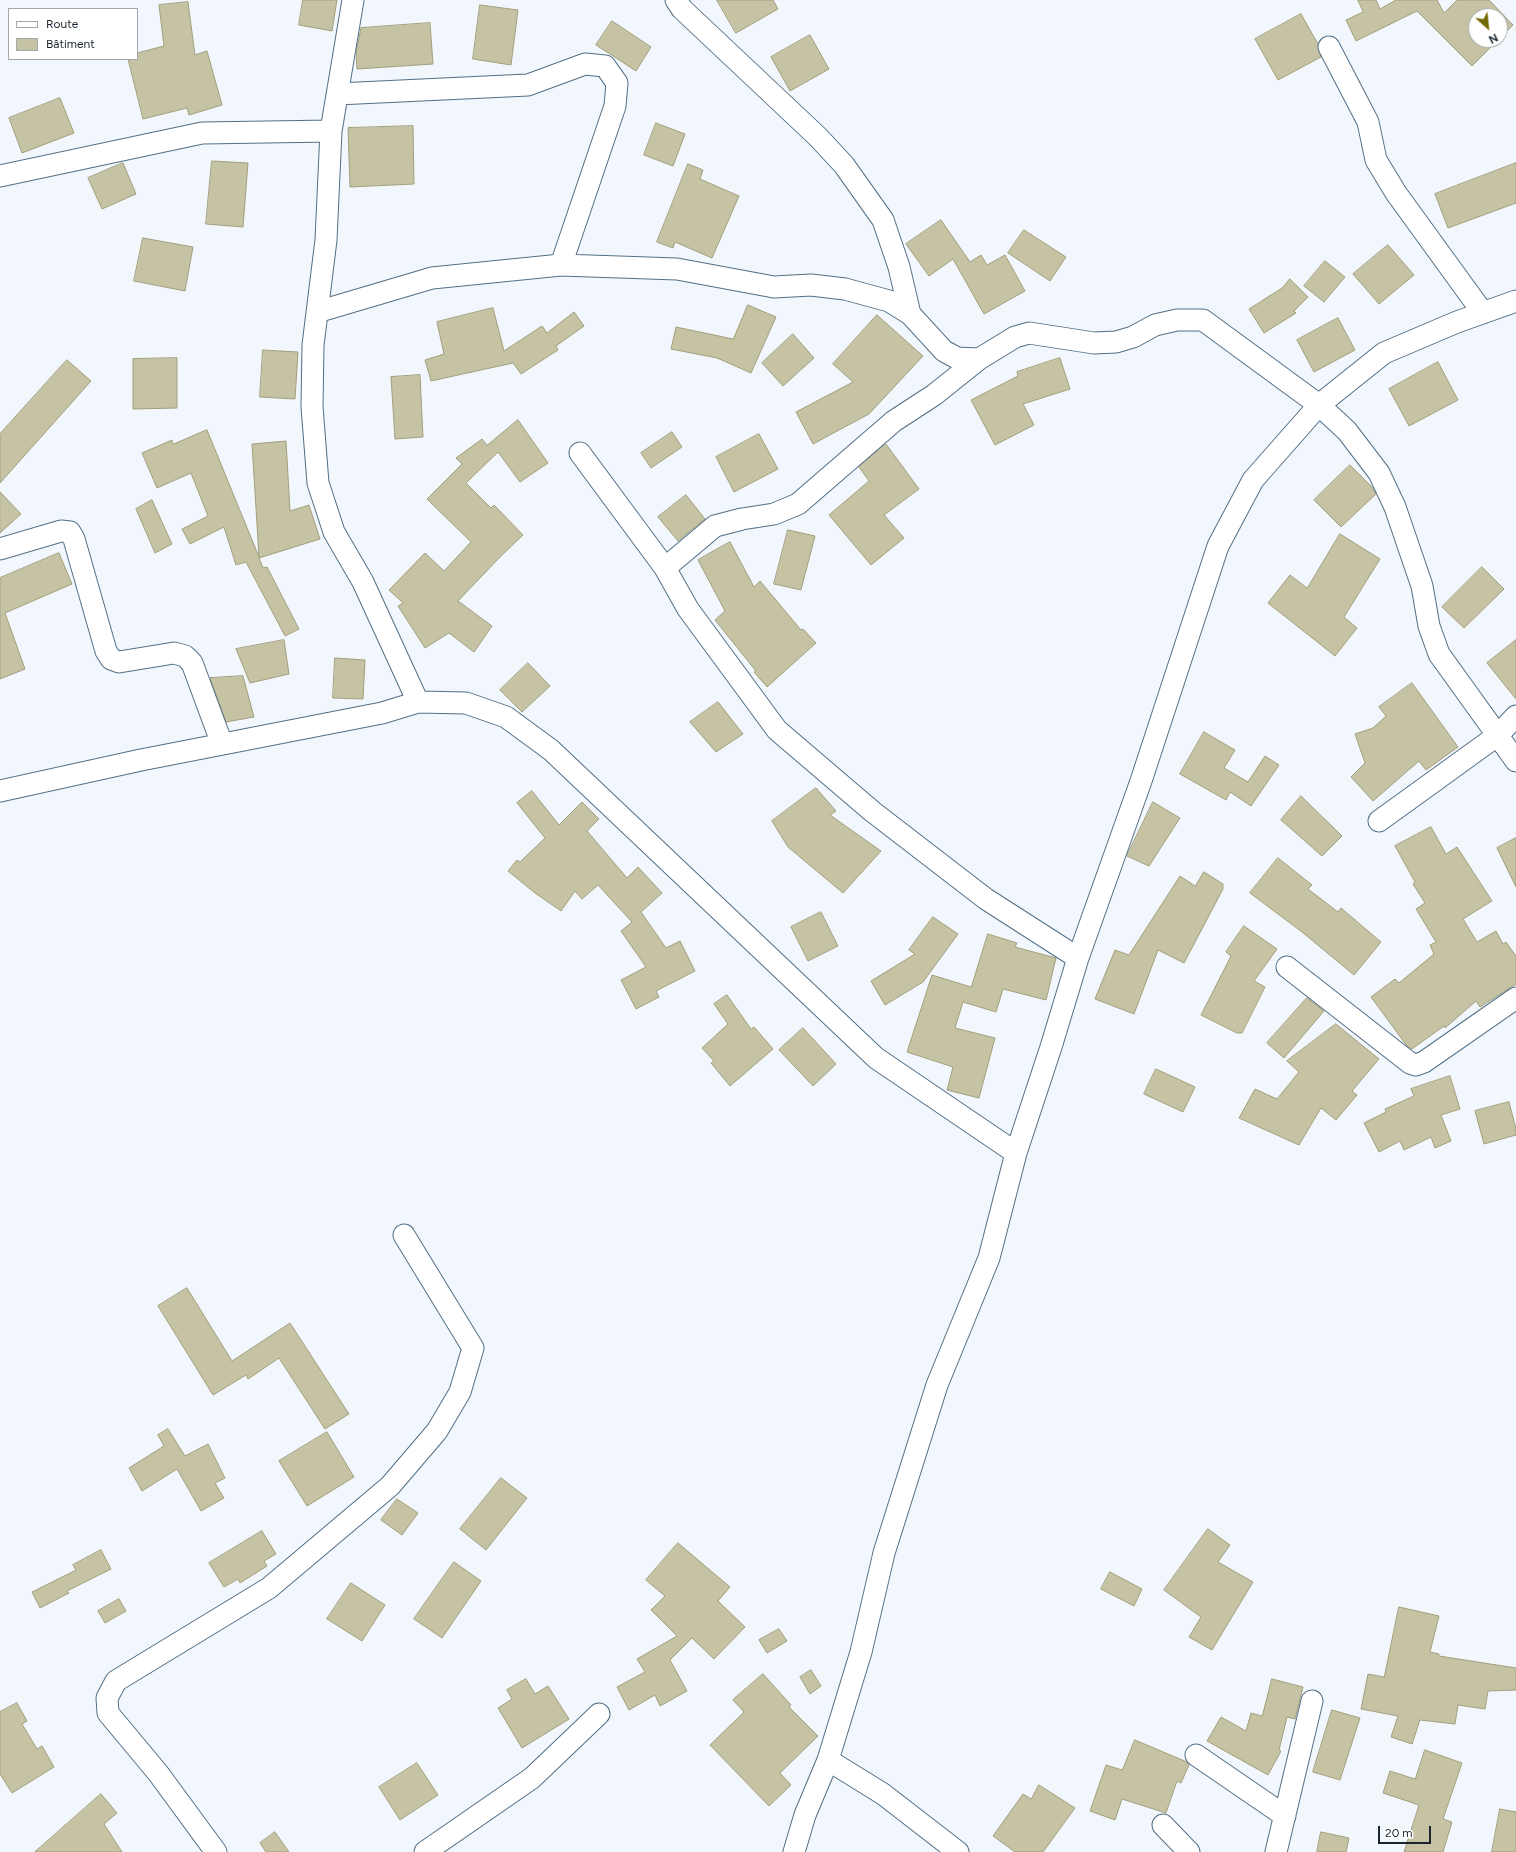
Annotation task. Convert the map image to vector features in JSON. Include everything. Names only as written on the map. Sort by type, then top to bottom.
[{"type":"street","points":[[353,0],[331,131],[326,240],[313,345],[312,407],[318,483],[334,532],[363,582],[418,702]]},
{"type":"street","points":[[676,0],[682,8],[818,137],[844,165],[883,220],[898,267],[910,314]]},
{"type":"street","points":[[1329,47],[1368,122],[1376,160],[1396,192],[1483,313]]},
{"type":"street","points":[[337,94],[528,85],[585,64],[605,66],[617,83],[615,106],[561,265]]},
{"type":"street","points":[[0,176],[202,133],[331,131]]},
{"type":"street","points":[[317,312],[432,278],[561,265],[677,269],[774,287],[811,285],[845,289],[889,301],[910,314],[944,352],[957,358],[978,359]]},
{"type":"street","points":[[794,1852],[805,1815],[828,1760],[861,1652],[884,1553],[937,1385],[989,1258],[1016,1154],[1078,958],[1141,781],[1218,546],[1253,480],[1319,405],[1384,353],[1516,301]]},
{"type":"street","points":[[665,568],[715,526],[742,519],[774,514],[798,504],[894,421],[934,394],[978,359],[1015,337],[1029,333],[1094,343],[1116,342],[1133,337],[1155,325],[1177,320],[1203,320],[1319,405],[1347,431],[1379,472],[1395,507],[1422,586],[1429,626],[1439,654],[1516,761]]},
{"type":"street","points":[[580,454],[665,568],[688,609],[777,730],[873,812],[986,899],[1078,958]]},
{"type":"street","points":[[0,549],[61,531],[70,532],[74,539],[106,651],[112,659],[119,662],[174,653],[185,656],[192,663],[222,744]]},
{"type":"street","points":[[0,791],[141,760],[382,713],[418,702],[466,703],[506,717],[551,750],[876,1058],[1016,1154]]},
{"type":"street","points":[[1379,821],[1498,735],[1516,716]]},
{"type":"street","points":[[1287,967],[1410,1063],[1416,1065],[1424,1062],[1516,998]]},
{"type":"street","points":[[216,1852],[158,1773],[108,1713],[107,1698],[116,1681],[269,1588],[390,1486],[437,1431],[460,1392],[473,1348],[404,1236]]},
{"type":"street","points":[[1276,1852],[1312,1700]]},
{"type":"street","points":[[425,1852],[532,1778],[599,1714]]},
{"type":"street","points":[[1196,1755],[1284,1816]]},
{"type":"street","points":[[828,1760],[883,1794],[958,1852]]},
{"type":"street","points":[[1163,1825],[1189,1852]]},
{"type":"building","points":[[303,0],[337,0],[332,31],[299,25]]},
{"type":"building","points":[[717,0],[773,0],[778,9],[736,33]]},
{"type":"building","points":[[1358,0],[1376,0],[1380,9],[1396,0],[1437,0],[1444,13],[1457,0],[1489,0],[1497,8],[1468,8],[1468,48],[1490,48],[1472,66],[1417,11],[1356,41],[1346,20],[1363,12]]},
{"type":"building","points":[[188,2],[195,55],[207,51],[222,105],[189,115],[187,108],[143,119],[128,60],[138,60],[138,53],[164,46],[159,5]]},
{"type":"building","points":[[480,5],[518,10],[511,65],[473,59]]},
{"type":"building","points":[[1301,14],[1318,44],[1321,57],[1278,80],[1255,39]]},
{"type":"building","points":[[1508,20],[1513,25],[1508,30]]},
{"type":"building","points":[[612,21],[651,47],[636,71],[596,45]]},
{"type":"building","points":[[430,23],[433,64],[357,69],[356,53],[361,28]]},
{"type":"building","points":[[810,35],[829,69],[790,91],[771,57]]},
{"type":"building","points":[[60,98],[74,133],[22,153],[9,118]]},
{"type":"building","points":[[656,123],[685,134],[673,166],[644,155]]},
{"type":"building","points":[[413,126],[414,184],[350,187],[348,128]]},
{"type":"building","points":[[212,161],[248,163],[243,227],[206,224]]},
{"type":"building","points":[[123,163],[136,194],[102,209],[88,178]]},
{"type":"building","points":[[1516,163],[1516,203],[1448,228],[1435,194]]},
{"type":"building","points":[[688,164],[703,170],[700,179],[739,196],[712,258],[675,242],[673,248],[657,242]]},
{"type":"building","points":[[941,220],[970,262],[981,255],[987,265],[1005,255],[1025,291],[984,314],[953,259],[929,276],[906,244]]},
{"type":"building","points":[[1024,230],[1066,257],[1050,281],[1008,253]]},
{"type":"building","points":[[143,238],[193,247],[185,291],[134,281]]},
{"type":"building","points":[[1388,245],[1414,275],[1379,304],[1353,274]]},
{"type":"building","points":[[1325,261],[1345,277],[1324,302],[1304,286]]},
{"type":"building","points":[[1290,279],[1308,297],[1294,311],[1296,313],[1264,333],[1249,309],[1282,288]]},
{"type":"building","points":[[748,305],[776,317],[751,373],[717,358],[671,349],[676,327],[733,339]]},
{"type":"building","points":[[493,308],[504,351],[542,326],[547,333],[574,312],[584,326],[556,346],[558,350],[521,374],[513,363],[431,381],[425,360],[444,354],[437,322]]},
{"type":"building","points":[[877,315],[923,356],[869,414],[813,444],[796,412],[853,382],[833,364]]},
{"type":"building","points":[[1338,318],[1355,350],[1314,372],[1297,340]]},
{"type":"building","points":[[793,334],[814,358],[783,386],[762,363]]},
{"type":"building","points":[[263,350],[298,352],[295,399],[260,397]]},
{"type":"building","points":[[177,358],[177,408],[133,409],[133,359]]},
{"type":"building","points":[[1060,358],[1070,389],[1023,404],[1034,425],[995,445],[971,400],[1018,376],[1017,372]]},
{"type":"building","points":[[67,360],[91,381],[0,483],[0,434]]},
{"type":"building","points":[[1438,362],[1458,400],[1409,426],[1389,389]]},
{"type":"building","points":[[420,375],[423,437],[395,439],[391,377]]},
{"type":"building","points":[[518,420],[548,463],[520,482],[498,452],[466,483],[491,508],[494,505],[523,535],[458,601],[492,626],[474,652],[449,633],[425,648],[398,606],[403,603],[389,590],[425,553],[444,571],[471,542],[427,499],[462,464],[456,458],[482,439],[487,445]]},
{"type":"building","points":[[207,430],[259,557],[252,444],[286,441],[290,511],[309,505],[320,539],[259,558],[263,568],[267,567],[299,629],[285,636],[246,562],[236,565],[224,527],[190,544],[182,529],[208,516],[191,473],[157,488],[142,453],[172,440],[173,444]]},
{"type":"building","points":[[672,432],[682,447],[651,468],[641,453]]},
{"type":"building","points":[[759,434],[778,469],[734,492],[716,457]]},
{"type":"building","points":[[886,444],[919,489],[884,515],[904,538],[871,565],[829,515],[869,481],[859,467]]},
{"type":"building","points":[[1350,465],[1372,487],[1376,494],[1341,527],[1314,500]]},
{"type":"building","points":[[0,492],[21,514],[0,533]]},
{"type":"building","points":[[686,495],[705,519],[678,541],[658,517]]},
{"type":"building","points":[[152,500],[172,544],[155,553],[136,509]]},
{"type":"building","points":[[788,530],[815,536],[801,590],[774,584]]},
{"type":"building","points":[[1340,534],[1380,559],[1344,617],[1357,628],[1335,656],[1268,603],[1290,575],[1307,588]]},
{"type":"building","points":[[730,542],[754,587],[760,581],[801,630],[803,629],[816,643],[767,687],[715,620],[725,611],[698,560]]},
{"type":"building","points":[[59,553],[72,584],[5,613],[25,669],[0,679],[0,578]]},
{"type":"building","points":[[1482,567],[1504,589],[1464,628],[1442,607]]},
{"type":"building","points":[[284,640],[289,674],[250,683],[236,649]]},
{"type":"building","points":[[1516,640],[1516,699],[1487,663]]},
{"type":"building","points":[[335,658],[365,660],[363,699],[333,698]]},
{"type":"building","points":[[528,663],[550,686],[522,712],[500,690]]},
{"type":"building","points":[[243,676],[254,717],[226,722],[210,678]]},
{"type":"building","points":[[1412,683],[1458,747],[1426,770],[1419,761],[1373,801],[1351,777],[1365,763],[1355,734],[1373,728],[1386,716],[1379,707]]},
{"type":"building","points":[[718,702],[743,734],[716,752],[690,722]]},
{"type":"building","points":[[1204,732],[1235,750],[1224,768],[1248,782],[1265,756],[1279,765],[1251,806],[1230,792],[1226,800],[1180,774]]},
{"type":"building","points":[[816,788],[836,811],[830,815],[881,851],[843,893],[788,847],[772,821]]},
{"type":"building","points":[[532,791],[559,825],[582,802],[599,819],[587,831],[627,878],[638,867],[662,893],[641,912],[666,948],[680,941],[695,971],[656,991],[659,997],[636,1009],[621,980],[646,967],[621,931],[632,922],[598,885],[582,899],[575,891],[561,911],[535,893],[508,871],[517,860],[520,862],[545,838],[517,803]]},
{"type":"building","points":[[1301,796],[1342,836],[1322,856],[1281,820]]},
{"type":"building","points":[[1153,802],[1180,818],[1149,866],[1127,856]]},
{"type":"building","points":[[1431,827],[1446,854],[1457,847],[1492,901],[1463,919],[1477,942],[1496,931],[1503,944],[1506,942],[1516,956],[1516,984],[1480,1007],[1476,1001],[1445,1028],[1444,1026],[1412,1049],[1407,1046],[1371,997],[1395,979],[1399,983],[1434,954],[1430,945],[1436,942],[1416,909],[1425,903],[1413,884],[1415,882],[1395,846]]},
{"type":"building","points":[[1516,838],[1516,887],[1497,848]]},
{"type":"building","points":[[1278,858],[1312,885],[1308,889],[1338,912],[1341,908],[1381,942],[1354,975],[1302,932],[1250,893]]},
{"type":"building","points":[[1204,872],[1223,884],[1223,889],[1184,963],[1158,950],[1134,1014],[1095,999],[1115,950],[1129,955],[1180,876],[1195,886]]},
{"type":"building","points":[[821,912],[838,946],[808,961],[791,927]]},
{"type":"building","points":[[933,917],[958,934],[923,982],[885,1005],[871,981],[915,954],[909,950]]},
{"type":"building","points":[[1244,926],[1277,949],[1254,981],[1265,987],[1242,1033],[1237,1033],[1201,1015],[1231,956],[1226,952]]},
{"type":"building","points":[[988,934],[1017,943],[1015,947],[1056,958],[1046,1000],[1003,989],[996,1012],[963,1002],[955,1028],[995,1038],[979,1098],[947,1090],[953,1067],[907,1052],[932,975],[971,987]]},
{"type":"building","points":[[727,995],[751,1029],[754,1027],[773,1049],[730,1086],[711,1063],[714,1061],[702,1048],[728,1024],[714,1004]]},
{"type":"building","points":[[1307,998],[1324,1011],[1284,1058],[1267,1043]]},
{"type":"building","points":[[1336,1024],[1379,1059],[1352,1091],[1357,1095],[1336,1120],[1321,1108],[1299,1145],[1239,1118],[1255,1089],[1277,1099],[1299,1072],[1287,1061]]},
{"type":"building","points":[[803,1028],[836,1064],[813,1086],[779,1050]]},
{"type":"building","points":[[1156,1069],[1195,1087],[1183,1112],[1144,1094]]},
{"type":"building","points":[[1450,1076],[1460,1109],[1441,1115],[1451,1141],[1435,1148],[1431,1137],[1404,1150],[1400,1141],[1379,1152],[1364,1123],[1386,1112],[1385,1109],[1414,1096],[1411,1089]]},
{"type":"building","points":[[1509,1102],[1516,1129],[1516,1135],[1484,1144],[1475,1111]]},
{"type":"building","points":[[187,1288],[232,1361],[290,1323],[349,1414],[325,1429],[279,1358],[248,1379],[246,1375],[213,1395],[158,1306]]},
{"type":"building","points":[[168,1429],[185,1456],[208,1444],[225,1478],[215,1483],[224,1498],[201,1511],[177,1469],[142,1491],[129,1468],[164,1446],[158,1435]]},
{"type":"building","points":[[327,1432],[354,1477],[307,1506],[279,1461]]},
{"type":"building","points":[[501,1478],[527,1498],[486,1550],[460,1529]]},
{"type":"building","points":[[397,1499],[418,1513],[402,1535],[381,1520]]},
{"type":"building","points":[[1208,1529],[1230,1545],[1218,1562],[1253,1582],[1212,1650],[1189,1637],[1201,1617],[1164,1590]]},
{"type":"building","points":[[262,1531],[276,1554],[264,1561],[267,1566],[240,1583],[238,1579],[224,1587],[209,1563]]},
{"type":"building","points":[[678,1543],[730,1587],[718,1601],[745,1627],[714,1659],[692,1638],[670,1660],[687,1691],[660,1706],[655,1695],[629,1710],[617,1687],[645,1672],[637,1659],[677,1636],[651,1610],[665,1596],[646,1580]]},
{"type":"building","points":[[101,1550],[111,1569],[67,1591],[69,1593],[40,1608],[32,1592],[76,1570],[73,1565]]},
{"type":"building","points":[[454,1562],[481,1581],[442,1638],[414,1619]]},
{"type":"building","points":[[1110,1572],[1142,1589],[1134,1606],[1101,1589]]},
{"type":"building","points":[[351,1583],[385,1605],[362,1641],[327,1619]]},
{"type":"building","points":[[119,1599],[126,1611],[105,1623],[98,1611]]},
{"type":"building","points":[[1399,1607],[1439,1616],[1430,1652],[1439,1654],[1439,1656],[1516,1668],[1516,1690],[1488,1691],[1485,1709],[1458,1705],[1455,1724],[1420,1720],[1412,1744],[1391,1737],[1398,1716],[1361,1709],[1368,1674],[1384,1677]]},
{"type":"building","points":[[779,1629],[787,1641],[767,1653],[759,1640]]},
{"type":"building","points":[[811,1670],[821,1686],[810,1694],[800,1677]]},
{"type":"building","points":[[763,1674],[791,1705],[789,1707],[818,1736],[780,1773],[791,1785],[769,1806],[710,1745],[744,1712],[733,1700]]},
{"type":"building","points":[[526,1679],[535,1694],[548,1686],[569,1719],[522,1748],[498,1708],[512,1699],[507,1690]]},
{"type":"building","points":[[1272,1679],[1303,1687],[1295,1719],[1287,1717],[1279,1750],[1281,1751],[1268,1775],[1207,1741],[1221,1717],[1246,1731],[1251,1713],[1262,1716]]},
{"type":"building","points":[[17,1703],[27,1721],[22,1724],[37,1749],[42,1746],[54,1767],[12,1793],[0,1774],[0,1712]]},
{"type":"building","points":[[1332,1710],[1360,1718],[1340,1780],[1313,1772]]},
{"type":"building","points":[[1135,1740],[1187,1762],[1189,1765],[1181,1783],[1177,1781],[1166,1813],[1122,1799],[1115,1820],[1090,1811],[1106,1765],[1122,1770]]},
{"type":"building","points":[[1425,1750],[1462,1763],[1443,1819],[1452,1822],[1443,1852],[1404,1852],[1419,1805],[1383,1793],[1390,1771],[1415,1779]]},
{"type":"building","points":[[417,1763],[438,1795],[400,1820],[379,1787]]},
{"type":"building","points":[[1039,1785],[1075,1808],[1043,1852],[1015,1852],[993,1836],[1023,1794],[1031,1799]]},
{"type":"building","points":[[101,1794],[117,1813],[104,1824],[122,1852],[35,1852]]},
{"type":"building","points":[[1500,1809],[1516,1812],[1516,1852],[1492,1852]]},
{"type":"building","points":[[275,1832],[289,1852],[266,1852],[260,1843]]},
{"type":"building","points":[[1321,1832],[1349,1838],[1346,1852],[1317,1852]]}]
